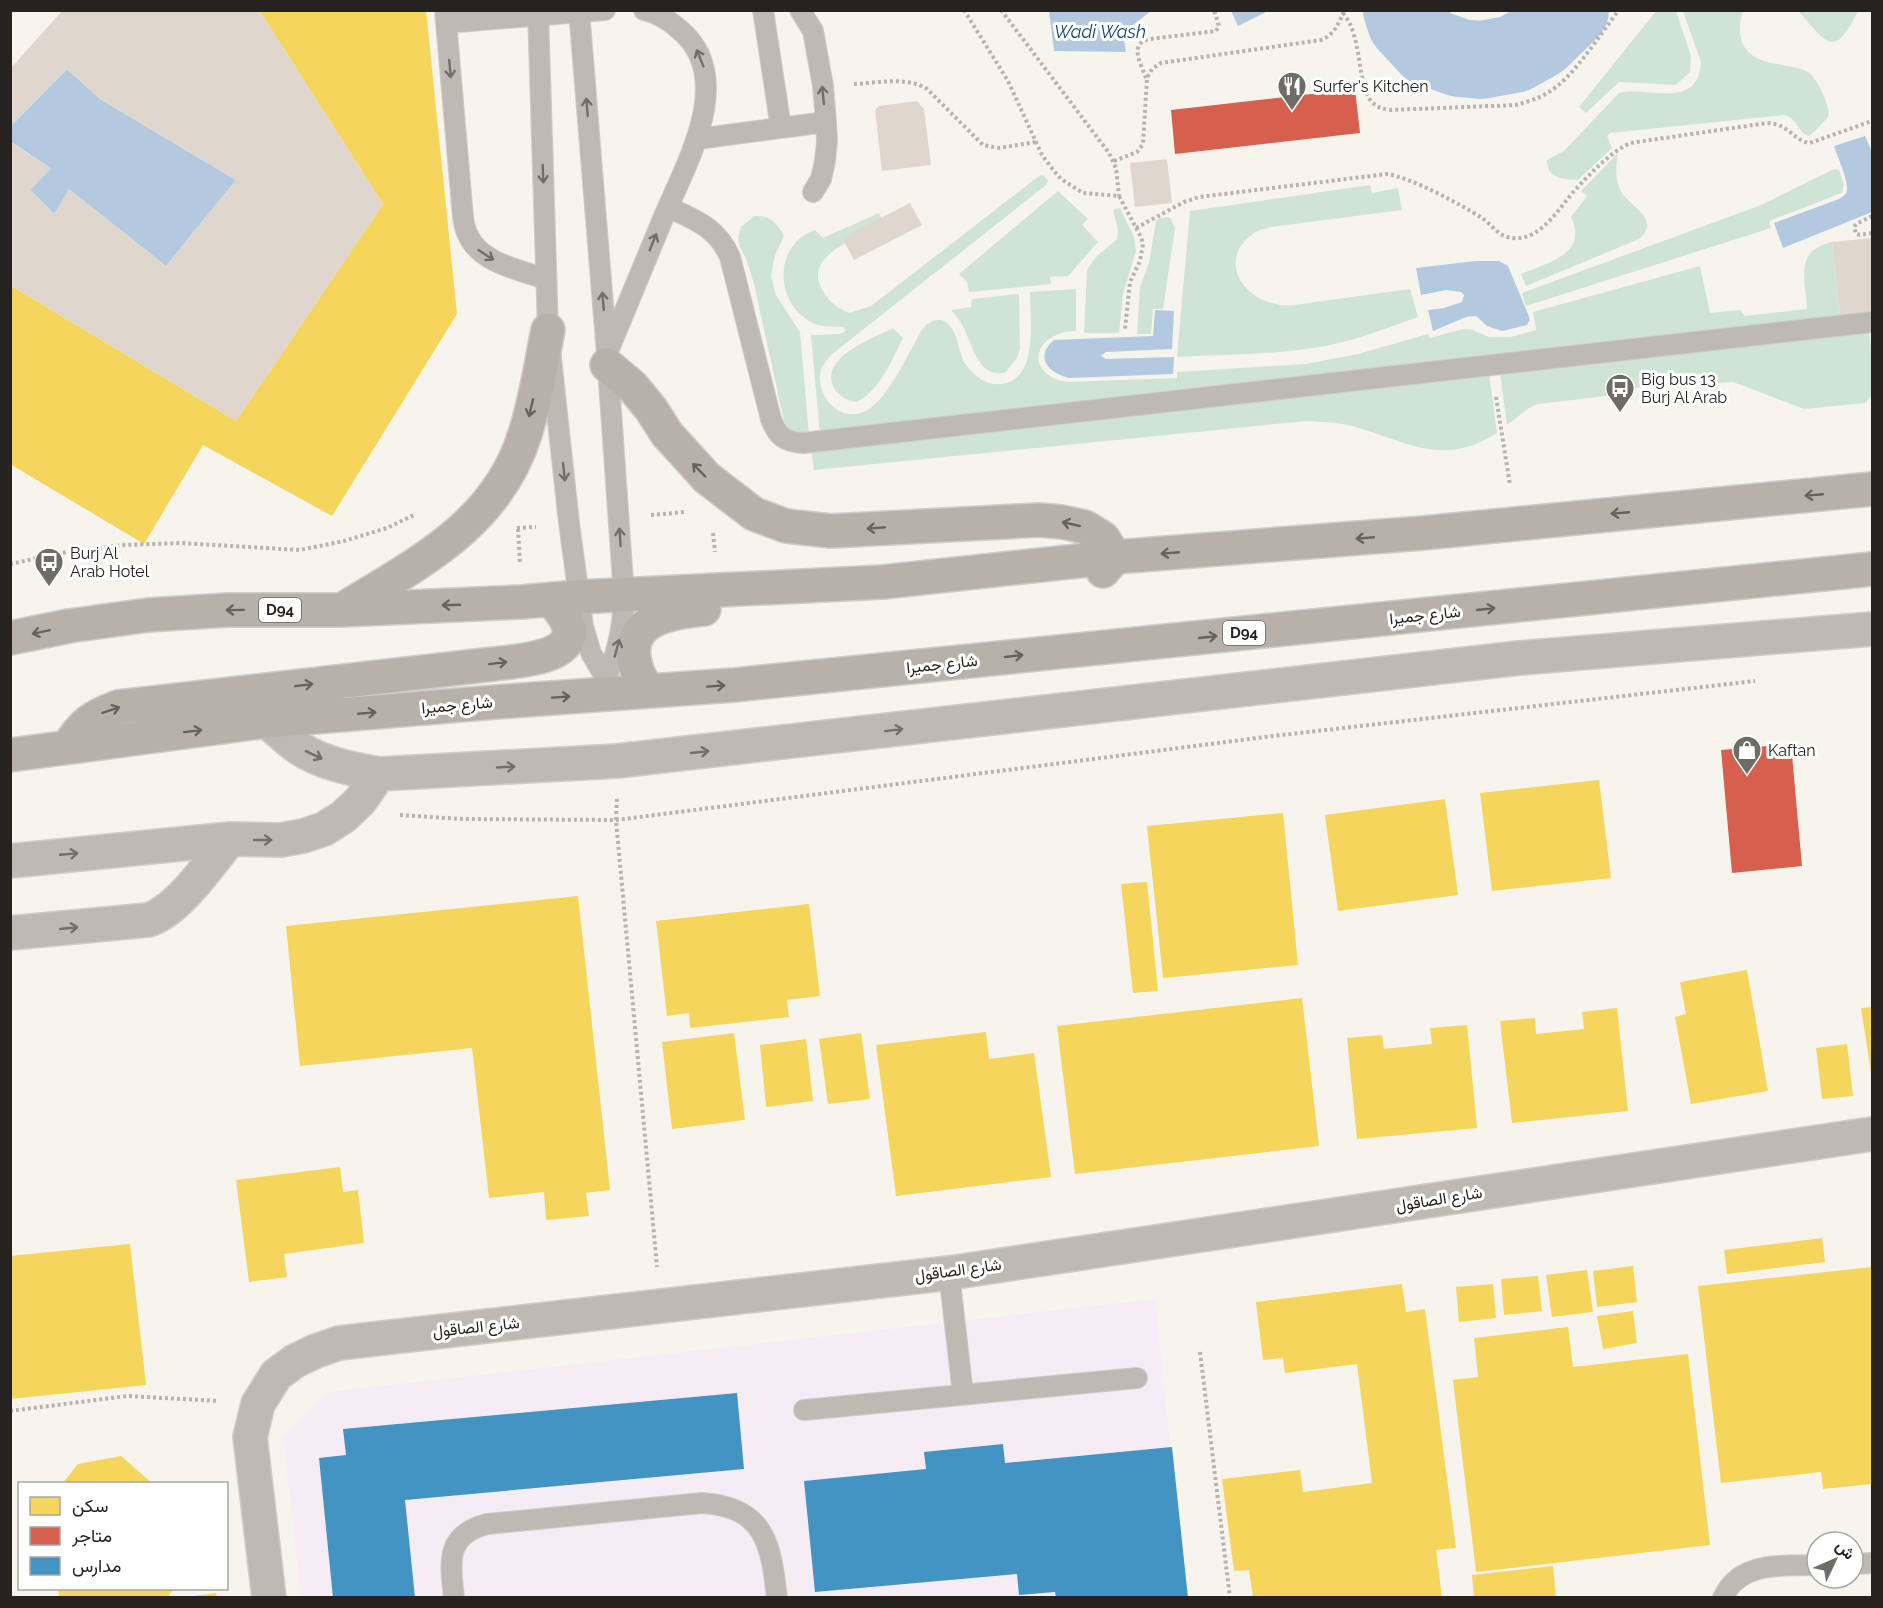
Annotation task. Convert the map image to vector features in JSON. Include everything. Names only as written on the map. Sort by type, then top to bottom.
[{"type":"main road","points":[[341,610],[433,554],[458,535],[499,489],[514,462],[525,434],[548,330]]},
{"type":"main road","points":[[607,360],[632,386],[651,409],[667,434],[707,478],[754,514],[786,526],[831,531],[1039,520],[1062,522],[1085,527],[1103,538],[1115,557],[1101,573],[1085,580],[1065,583],[676,611],[650,620],[636,637],[633,656],[636,669],[649,691]]},
{"type":"main road","name":"D94","points":[[10,638],[69,626],[148,615],[228,610],[341,610],[521,602],[883,582],[1115,557],[1423,533],[1872,489]]},
{"type":"main road","name":"شارع جميرا","points":[[10,755],[267,721],[496,702],[605,689],[649,691],[734,685],[1872,569]]},
{"type":"main road","points":[[68,747],[80,728],[95,716],[118,707],[494,664],[545,655],[557,651],[569,634],[565,598]]},
{"type":"street","points":[[267,721],[300,748],[321,759],[349,769],[379,774],[617,761],[1519,658],[1872,629]]},
{"type":"street","points":[[10,861],[230,839],[281,840],[303,836],[324,829],[349,811],[360,801],[379,774]]},
{"type":"street","points":[[10,933],[148,920],[158,917],[176,904],[230,839]]},
{"type":"street","name":"شارع الصاقول","points":[[268,1598],[250,1437],[258,1404],[276,1375],[295,1361],[316,1350],[339,1343],[949,1272],[1872,1134]]},
{"type":"lane","points":[[546,279],[490,259],[477,249],[468,236],[462,217],[446,17],[605,10]]},
{"type":"lane","points":[[607,360],[697,139],[706,93],[706,75],[700,55],[688,36],[670,21],[645,10]]},
{"type":"lane","points":[[763,10],[781,128]]},
{"type":"lane","points":[[800,10],[813,31],[823,87],[826,122],[825,161],[821,179],[813,192]]},
{"type":"lane","points":[[579,12],[624,596],[623,624],[617,653],[605,689]]},
{"type":"lane","points":[[538,14],[548,330],[569,523],[565,598],[583,626],[605,689]]},
{"type":"lane","points":[[697,139],[826,122]]},
{"type":"lane","points":[[668,207],[717,234],[724,244],[730,257],[775,430],[781,438],[797,443],[1872,322]]},
{"type":"lane","points":[[949,1272],[963,1394]]},
{"type":"lane","points":[[804,1410],[1137,1378]]},
{"type":"lane","points":[[454,1598],[450,1563],[453,1550],[460,1537],[473,1528],[487,1524],[702,1503],[718,1504],[734,1509],[748,1517],[759,1528],[768,1542],[777,1598]]},
{"type":"lane","points":[[1723,1598],[1732,1582],[1748,1572],[1767,1567],[1805,1565]]},
{"type":"path","points":[[964,10],[1008,81],[1047,163],[1061,179],[1083,193],[1119,196]]},
{"type":"path","points":[[1001,10],[1114,161],[1119,196],[1141,237],[1142,253],[1130,282],[1125,329]]},
{"type":"path","points":[[1147,78],[1136,48],[1139,43],[1150,39],[1216,31],[1219,26],[1214,10]]},
{"type":"path","points":[[1114,161],[1137,152],[1143,144],[1147,78],[1152,69],[1161,63],[1321,40],[1332,32],[1343,12],[1356,38],[1365,90],[1368,97],[1380,108],[1391,110],[1516,105],[1548,93],[1561,84],[1618,10]]},
{"type":"path","points":[[823,87],[902,81],[918,83],[927,89],[983,145],[999,148],[1036,142]]},
{"type":"path","points":[[1136,228],[1184,202],[1199,197],[1387,174],[1409,179],[1484,219],[1503,236],[1513,238],[1539,230],[1548,223],[1573,193],[1618,148],[1644,140],[1767,123],[1783,126],[1803,142],[1810,143],[1872,121]]},
{"type":"path","points":[[1872,216],[1854,227],[1856,234],[1872,233]]},
{"type":"path","points":[[1495,390],[1516,524]]},
{"type":"path","points":[[618,519],[687,512]]},
{"type":"path","points":[[480,513],[518,528],[569,523]]},
{"type":"path","points":[[10,564],[67,552],[124,545],[182,543],[300,550],[344,541],[377,531],[416,514]]},
{"type":"path","points":[[349,811],[462,819],[616,820],[1273,736],[1758,681]]},
{"type":"path","points":[[617,761],[616,820],[661,1306]]},
{"type":"path","points":[[1200,1352],[1230,1598]]},
{"type":"path","points":[[10,1411],[127,1396],[258,1404]]},
{"type":"shaded area","points":[[1155,1299],[1186,1597],[301,1597],[283,1436],[327,1392]]},
{"type":"green space","points":[[1656,11],[1676,11],[1691,56],[1690,72],[1676,85],[1619,82],[1586,113],[1579,107]]},
{"type":"green space","points":[[1683,11],[1743,11],[1740,33],[1743,45],[1749,53],[1767,62],[1808,72],[1822,93],[1828,107],[1828,117],[1809,136],[1792,119],[1784,115],[1610,133],[1607,136],[1612,148],[1578,180],[1556,177],[1550,171],[1547,160],[1564,151],[1619,93],[1630,91],[1681,92],[1691,87],[1698,77],[1701,62]]},
{"type":"green space","points":[[1798,11],[1858,11],[1843,36],[1830,42],[1817,32]]},
{"type":"green space","points":[[1618,153],[1616,172],[1618,185],[1624,196],[1646,219],[1645,232],[1639,239],[1526,286],[1521,274],[1553,261],[1570,249],[1575,230],[1571,217],[1587,196],[1581,191]]},
{"type":"green space","points":[[1834,169],[1839,170],[1844,185],[1842,193],[1769,221],[1771,228],[1526,306],[1522,293],[1761,205]]},
{"type":"green space","points":[[1043,175],[1048,181],[1046,185],[831,355],[823,367],[820,383],[831,405],[837,410],[853,414],[870,408],[888,389],[923,328],[932,321],[938,320],[944,321],[951,327],[963,360],[977,376],[986,382],[996,384],[1013,380],[1022,372],[1030,347],[1030,292],[1076,289],[1076,331],[1061,333],[1050,338],[1043,345],[1039,354],[1039,363],[1044,371],[1053,378],[1067,382],[1177,378],[1177,372],[1306,364],[1358,354],[1428,334],[1430,338],[1463,329],[1470,329],[1489,337],[1511,337],[1536,330],[1533,312],[1700,266],[1710,313],[1740,310],[1745,316],[1807,309],[1804,277],[1807,260],[1811,252],[1832,242],[1841,321],[820,436],[811,335],[840,334],[846,331],[843,327],[815,324],[801,315],[792,304],[786,290],[784,276],[785,262],[791,248],[801,238],[815,230],[823,238],[879,213],[884,225],[839,247],[821,264],[818,274],[822,290],[828,298],[849,313],[871,306]]},
{"type":"green space","points":[[1370,185],[1372,193],[1398,188],[1402,210],[1271,227],[1258,231],[1243,243],[1237,254],[1238,275],[1252,293],[1278,305],[1294,305],[1410,289],[1418,317],[1352,340],[1330,345],[1273,352],[1177,357],[1190,211]]},
{"type":"green space","points":[[1058,191],[1088,219],[1082,225],[1098,242],[1068,276],[1050,277],[1051,284],[969,292],[967,282],[959,274]]},
{"type":"green space","points":[[1120,208],[1134,237],[1136,251],[1123,294],[1119,333],[1084,333],[1087,271],[1097,257],[1117,239],[1118,230],[1113,210]]},
{"type":"green space","points":[[754,216],[772,221],[784,236],[775,255],[771,276],[776,295],[800,332],[809,435],[791,432],[784,421],[754,284],[739,245],[738,237],[741,227]]},
{"type":"green space","points":[[1168,217],[1175,228],[1163,309],[1153,309],[1151,334],[1137,334],[1140,287],[1149,263],[1156,221],[1159,218]]},
{"type":"green space","points":[[1019,294],[1020,349],[1017,358],[1005,373],[989,371],[979,361],[962,325],[951,310],[971,307],[972,299]]},
{"type":"green space","points":[[893,328],[903,338],[879,382],[857,402],[841,396],[834,388],[831,377],[840,358],[861,343]]},
{"type":"green space","points":[[1869,331],[1872,356],[1872,395],[1865,403],[1804,409],[1733,382],[1615,389],[1615,395],[1538,404],[1507,425],[1500,372]]},
{"type":"green space","points":[[1489,373],[1497,433],[1459,449],[1424,448],[1346,425],[1306,421],[814,470],[811,449]]},
{"type":"water","name":"Wadi Wash","points":[[1049,10],[1151,11],[1123,33],[1126,52],[1054,51]]},
{"type":"water","points":[[1231,11],[1268,11],[1238,26]]},
{"type":"water","points":[[67,69],[100,99],[236,180],[166,266],[70,190],[54,214],[30,190],[50,168],[11,142],[10,127]]},
{"type":"water","points":[[1865,136],[1872,152],[1872,212],[1783,248],[1774,223],[1844,196],[1847,184],[1834,146]]},
{"type":"water","points":[[1475,261],[1499,261],[1508,266],[1530,319],[1527,325],[1502,331],[1487,326],[1476,316],[1466,317],[1433,331],[1428,310],[1462,302],[1464,295],[1461,292],[1446,290],[1421,295],[1416,268]]},
{"type":"water","points":[[1155,310],[1174,311],[1172,349],[1106,352],[1101,356],[1106,359],[1174,357],[1173,374],[1069,378],[1055,372],[1046,364],[1045,352],[1054,340],[1153,336]]},
{"type":"building: سكن","points":[[259,10],[426,10],[457,314],[332,516],[203,445],[144,544],[10,464],[10,285],[236,421],[383,204]]},
{"type":"building: سكن","points":[[1599,780],[1611,878],[1492,891],[1480,793]]},
{"type":"building: سكن","points":[[1445,799],[1458,895],[1338,911],[1325,815]]},
{"type":"building: سكن","points":[[1283,813],[1298,965],[1163,978],[1147,826]]},
{"type":"building: سكن","points":[[1147,882],[1158,991],[1133,993],[1121,884]]},
{"type":"building: سكن","points":[[578,896],[610,1190],[586,1193],[589,1216],[546,1220],[544,1192],[489,1198],[472,1048],[300,1066],[286,926]]},
{"type":"building: سكن","points":[[809,904],[820,996],[787,1000],[789,1017],[690,1028],[689,1013],[667,1016],[656,921]]},
{"type":"building: سكن","points":[[1747,970],[1768,1091],[1691,1104],[1675,1017],[1686,1014],[1680,982]]},
{"type":"building: سكن","points":[[1302,998],[1319,1146],[1075,1174],[1057,1026]]},
{"type":"building: سكن","points":[[1872,1007],[1872,1071],[1871,1072],[1861,1008]]},
{"type":"building: سكن","points":[[1617,1008],[1628,1111],[1512,1123],[1500,1021],[1535,1018],[1536,1034],[1584,1029],[1582,1012]]},
{"type":"building: سكن","points":[[1467,1025],[1477,1128],[1357,1139],[1347,1038],[1382,1035],[1384,1049],[1432,1044],[1430,1028]]},
{"type":"building: سكن","points":[[986,1032],[989,1059],[1034,1053],[1051,1177],[896,1196],[876,1045]]},
{"type":"building: سكن","points":[[734,1033],[745,1120],[672,1129],[662,1042]]},
{"type":"building: سكن","points":[[861,1033],[870,1099],[828,1104],[819,1039]]},
{"type":"building: سكن","points":[[806,1039],[813,1101],[766,1107],[760,1045]]},
{"type":"building: سكن","points":[[1847,1044],[1853,1096],[1822,1099],[1816,1048]]},
{"type":"building: سكن","points":[[340,1167],[343,1192],[358,1190],[364,1243],[284,1254],[287,1277],[249,1282],[236,1180]]},
{"type":"building: سكن","points":[[1822,1238],[1825,1262],[1727,1274],[1724,1250]]},
{"type":"building: سكن","points":[[130,1244],[146,1385],[10,1399],[10,1256]]},
{"type":"building: سكن","points":[[1633,1266],[1637,1302],[1597,1307],[1593,1271]]},
{"type":"building: سكن","points":[[1872,1267],[1872,1484],[1823,1489],[1821,1472],[1721,1483],[1698,1286]]},
{"type":"building: سكن","points":[[1587,1270],[1593,1312],[1552,1317],[1546,1275]]},
{"type":"building: سكن","points":[[1538,1276],[1542,1311],[1504,1315],[1501,1279]]},
{"type":"building: سكن","points":[[1402,1284],[1406,1312],[1425,1309],[1456,1548],[1436,1550],[1442,1598],[1253,1598],[1249,1570],[1234,1571],[1222,1479],[1300,1470],[1303,1492],[1372,1483],[1357,1364],[1285,1373],[1283,1358],[1263,1360],[1256,1302]]},
{"type":"building: سكن","points":[[1493,1284],[1496,1318],[1459,1322],[1456,1287]]},
{"type":"building: سكن","points":[[1633,1311],[1637,1343],[1603,1349],[1597,1316]]},
{"type":"building: سكن","points":[[1568,1327],[1573,1367],[1688,1354],[1710,1545],[1476,1572],[1453,1380],[1478,1377],[1474,1338]]},
{"type":"building: سكن","points":[[121,1456],[151,1482],[64,1482],[78,1464]]},
{"type":"building: سكن","points":[[1553,1566],[1556,1598],[1474,1598],[1472,1575]]},
{"type":"building: سكن","points":[[58,1590],[173,1590],[167,1598],[59,1598]]},
{"type":"building: سكن","points":[[216,1593],[217,1598],[194,1598],[194,1596]]},
{"type":"building: متاجر","points":[[1355,89],[1360,133],[1175,154],[1171,110]]},
{"type":"building: متاجر","points":[[1791,744],[1802,866],[1732,873],[1721,750]]},
{"type":"building: مدارس","points":[[737,1393],[744,1469],[405,1500],[415,1598],[333,1598],[319,1458],[346,1455],[343,1429]]},
{"type":"building: مدارس","points":[[1003,1444],[1005,1463],[1172,1447],[1188,1598],[1056,1598],[1055,1592],[1019,1595],[1017,1574],[815,1592],[804,1481],[926,1469],[924,1452]]},
{"type":"building: أخرى","points":[[63,10],[259,10],[383,204],[236,421],[10,285],[10,142],[51,169],[30,190],[54,214],[69,189],[166,266],[236,180],[100,99],[67,69],[10,127],[10,69]]},
{"type":"building: أخرى","points":[[917,101],[924,109],[931,165],[882,171],[875,110],[879,106]]},
{"type":"building: أخرى","points":[[1167,159],[1172,203],[1135,207],[1130,163]]},
{"type":"building: أخرى","points":[[910,203],[922,225],[854,260],[842,238]]},
{"type":"building: أخرى","points":[[1872,238],[1872,317],[1841,321],[1832,242]]},
{"type":"waterway","points":[[1402,10],[1406,22],[1429,47],[1460,58],[1481,60],[1514,54],[1539,40],[1570,10]]},
{"type":"place","name":"Surfer's Kitchen","points":[[1292,112]]},
{"type":"place","name":"Big bus 13 Burj Al Arab","points":[[1620,414]]},
{"type":"place","name":"Burj Al Arab Hotel","points":[[49,588]]},
{"type":"place","name":"Kaftan","points":[[1747,776]]}]
